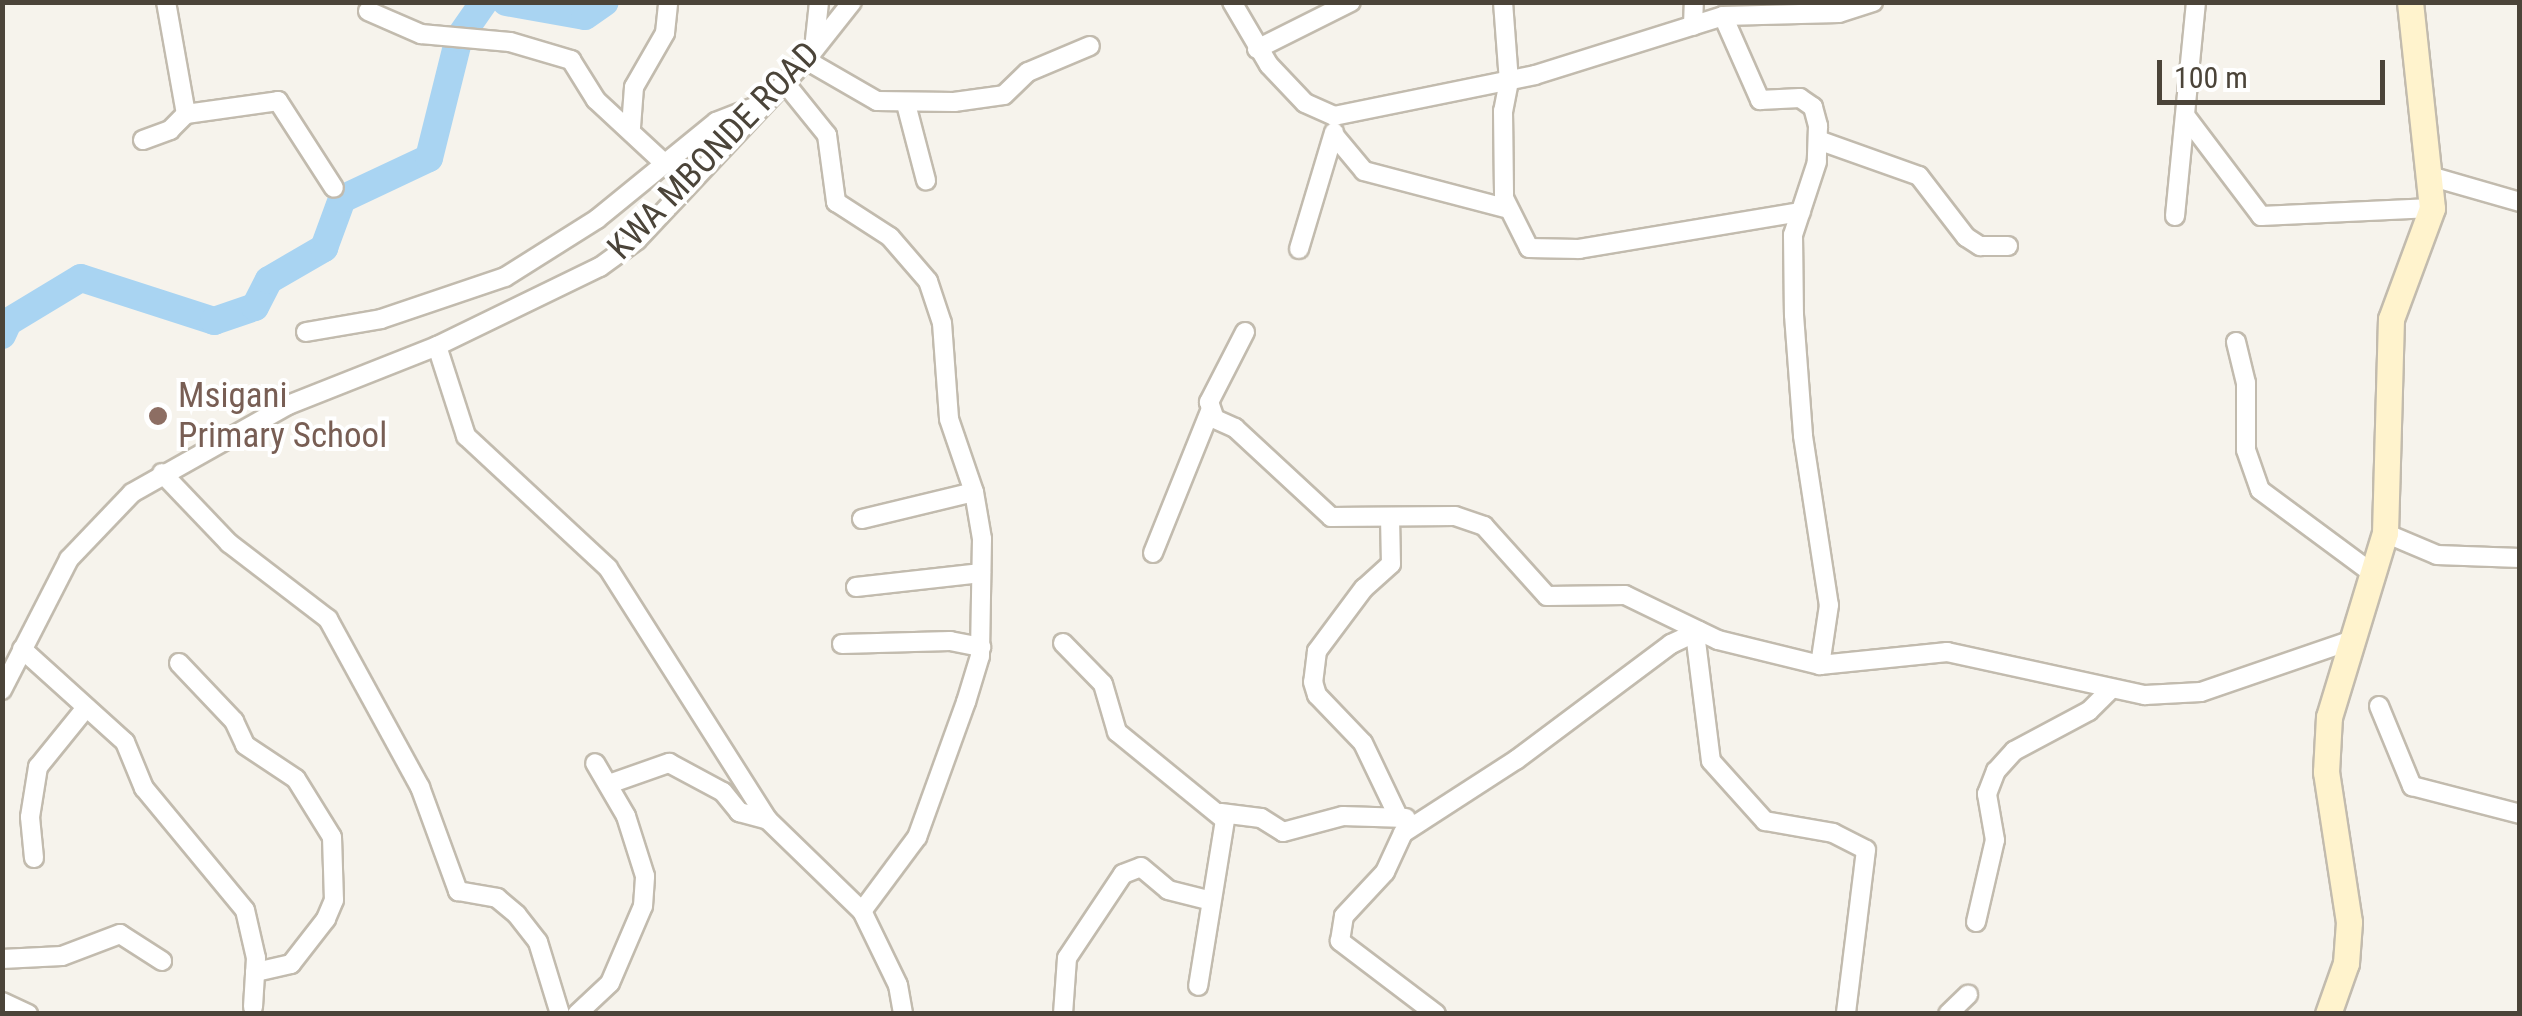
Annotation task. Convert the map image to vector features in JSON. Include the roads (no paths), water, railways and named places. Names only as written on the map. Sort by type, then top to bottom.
[{"type":"street","points":[[166,2],[186,114]]},
{"type":"street","points":[[631,127],[634,87],[664,34],[668,2]]},
{"type":"street","points":[[819,2],[810,55],[877,102],[906,104],[1004,95],[1028,72],[1090,46]]},
{"type":"street","name":"KWA MBONDE ROAD","points":[[2,690],[68,559],[102,518],[162,472],[288,405],[437,346],[549,294],[637,240],[786,83],[852,2]]},
{"type":"street","points":[[1232,2],[1257,49],[1304,103],[1334,126],[1364,171],[1506,208]]},
{"type":"street","points":[[1257,49],[1351,2]]},
{"type":"street","points":[[1503,2],[1509,81],[1503,111],[1506,208],[1536,252],[1801,212]]},
{"type":"street","points":[[1694,2],[1694,26]]},
{"type":"street","points":[[1334,126],[1509,81],[1723,16],[1838,14],[1873,2]]},
{"type":"street","points":[[2176,216],[2196,2]]},
{"type":"street","points":[[2328,1014],[2346,964],[2349,922],[2327,753],[2330,716],[2384,533],[2392,319],[2432,208],[2434,177],[2410,2]]},
{"type":"street","points":[[368,11],[421,34],[448,32],[552,51],[571,60],[596,100],[631,127],[663,162]]},
{"type":"street","points":[[1723,16],[1760,100],[1800,98],[1813,107],[1818,140],[1794,235],[1794,315],[1802,436],[1829,605],[1820,666]]},
{"type":"street","points":[[786,83],[826,135],[836,202],[890,236],[928,281],[942,323],[948,419],[974,492],[981,573],[981,647],[917,837],[862,911]]},
{"type":"street","points":[[144,140],[170,130],[186,114],[278,101],[334,188]]},
{"type":"street","points":[[306,332],[381,318],[504,277],[597,219],[716,122],[766,102]]},
{"type":"street","points":[[906,104],[926,180]]},
{"type":"street","points":[[2187,118],[2262,216],[2432,208]]},
{"type":"street","points":[[1299,250],[1334,126]]},
{"type":"street","points":[[1818,140],[1919,176],[1966,237],[1980,246],[2008,246]]},
{"type":"street","points":[[2434,177],[2520,202]]},
{"type":"street","points":[[1153,554],[1244,332]]},
{"type":"street","points":[[2236,342],[2246,383],[2246,450],[2260,490],[2372,573]]},
{"type":"street","points":[[437,346],[466,436],[608,568],[768,820],[862,911],[898,984],[902,1014]]},
{"type":"street","points":[[1210,411],[1331,518],[1454,516],[1484,526],[1547,596],[1625,595],[1697,632],[1820,666],[1947,652],[2053,671],[2110,690],[2202,692],[2352,640]]},
{"type":"street","points":[[162,472],[229,543],[328,619],[413,772],[458,890],[497,898],[518,915],[538,942],[560,1014]]},
{"type":"street","points":[[862,519],[974,492]]},
{"type":"street","points":[[1390,518],[1391,564],[1364,588],[1318,651],[1314,682],[1317,695],[1363,743],[1398,818]]},
{"type":"street","points":[[2384,533],[2437,555],[2520,558]]},
{"type":"street","points":[[856,587],[981,573]]},
{"type":"street","points":[[1436,1014],[1340,941],[1338,930],[1385,872],[1403,833],[1697,632]]},
{"type":"street","points":[[1697,632],[1711,761],[1765,821],[1833,833],[1866,850],[1846,1014]]},
{"type":"street","points":[[842,644],[950,641],[981,647]]},
{"type":"street","points":[[1063,644],[1103,684],[1117,732],[1221,813],[1262,818],[1284,832],[1343,816],[1422,818]]},
{"type":"street","points":[[22,649],[125,742],[144,788],[246,910],[255,972],[253,1007]]},
{"type":"street","points":[[180,664],[234,721],[246,745],[296,779],[332,837],[334,900],[326,919],[291,964],[255,972]]},
{"type":"street","points":[[1976,922],[1994,840],[1987,794],[1996,770],[2014,751],[2089,710],[2110,690]]},
{"type":"street","points":[[2379,706],[2412,786],[2520,814]]},
{"type":"street","points":[[34,858],[30,817],[38,768],[86,708]]},
{"type":"street","points":[[578,1014],[610,983],[642,906],[646,876],[638,842],[595,764]]},
{"type":"street","points":[[609,784],[669,764],[723,792],[740,812],[768,820]]},
{"type":"street","points":[[1198,986],[1208,900],[1226,829],[1221,813]]},
{"type":"street","points":[[1062,1014],[1067,958],[1123,874],[1141,867],[1168,890],[1208,900]]},
{"type":"street","points":[[2,959],[62,956],[120,934],[162,960]]},
{"type":"street","points":[[1948,1014],[1968,995]]},
{"type":"street","points":[[2,1002],[28,1014]]},
{"type":"waterway","points":[[2,335],[8,322],[81,278],[214,321],[255,307],[269,280],[324,248],[342,199],[429,158],[459,38],[484,2]]},
{"type":"waterway","points":[[506,2],[585,16],[605,2]]},
{"type":"place","name":"Msigani Primary School","points":[[158,416]]}]
